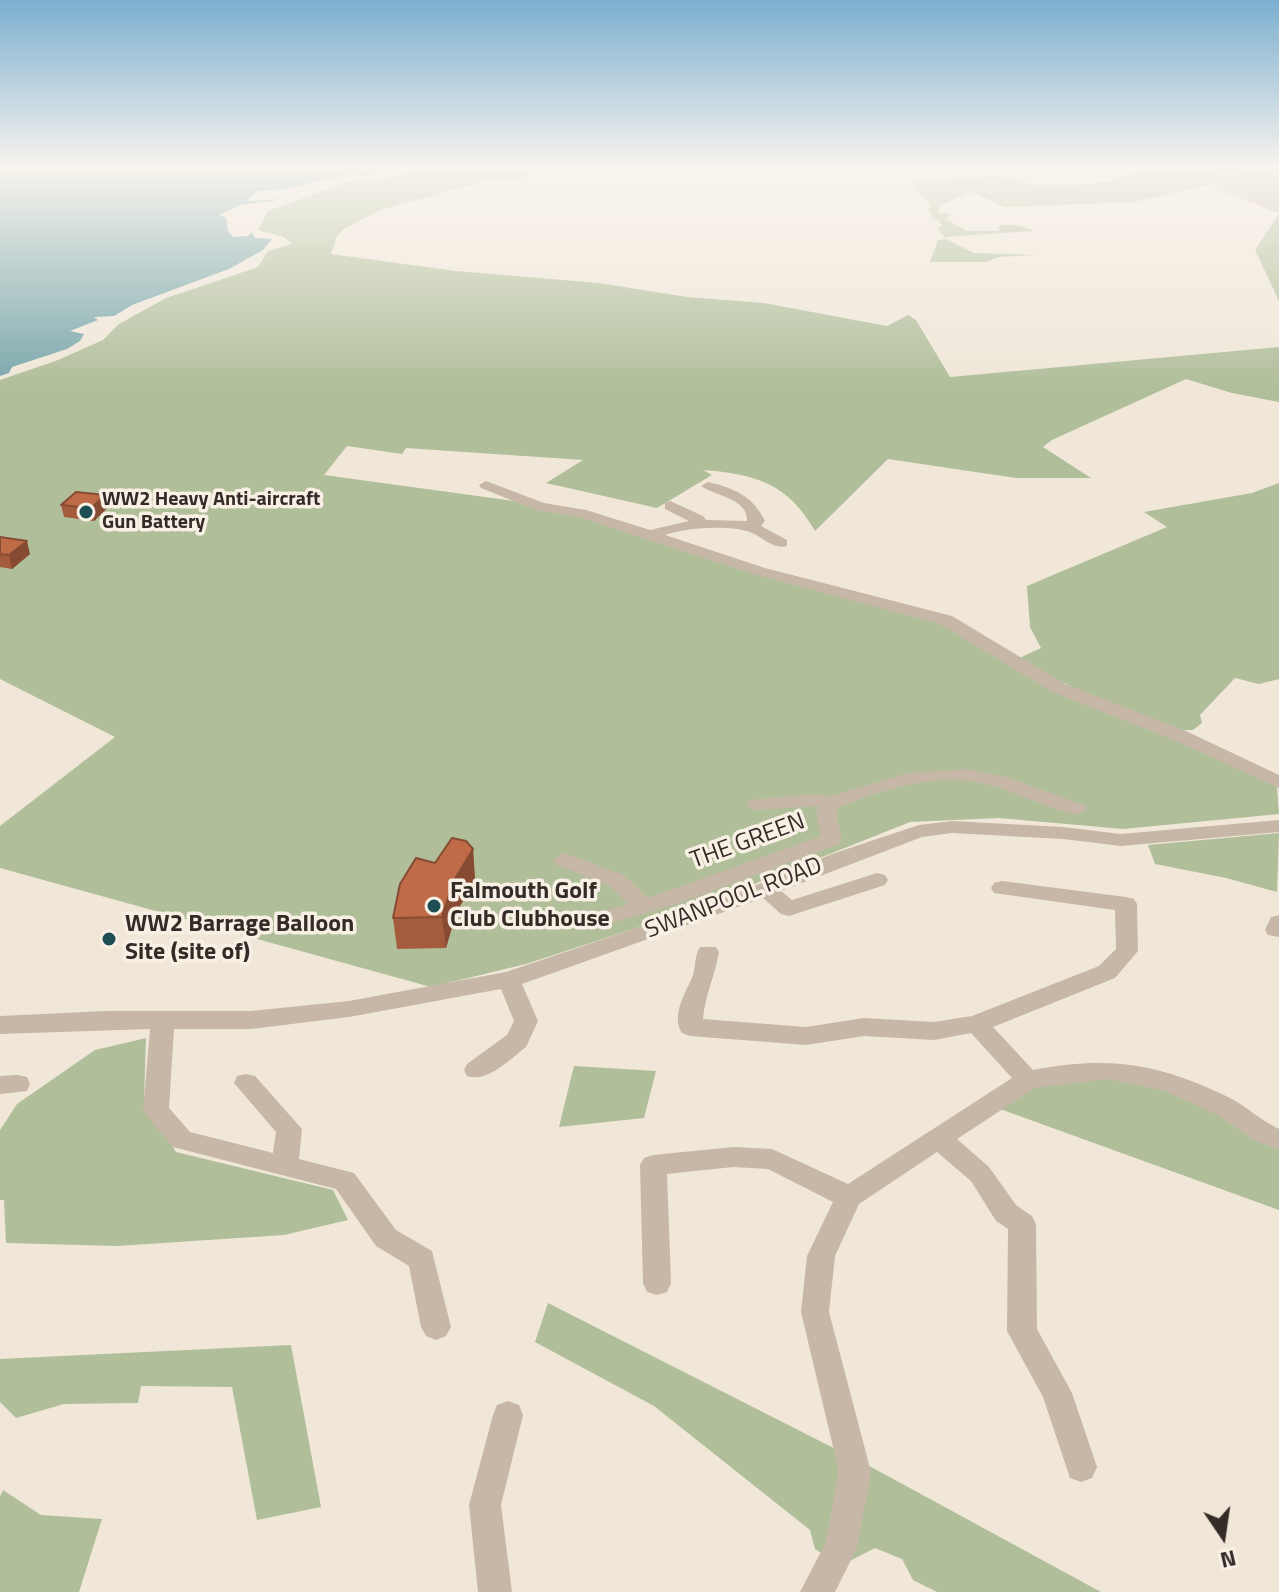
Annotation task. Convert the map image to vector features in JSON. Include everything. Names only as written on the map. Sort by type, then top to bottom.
[{"type":"street","points":[[486,485],[541,507],[581,513],[759,571],[946,620],[1059,688],[1181,736],[1279,782]]},
{"type":"street","points":[[708,486],[740,497],[753,509],[757,521],[750,526]]},
{"type":"street","points":[[670,506],[698,519],[698,524]]},
{"type":"street","points":[[650,536],[666,527],[698,524],[750,526],[781,543]]},
{"type":"street","name":"THE GREEN","points":[[756,804],[816,800],[833,802],[901,779],[961,775],[987,778],[1077,809]]},
{"type":"street","name":"THE GREEN","points":[[604,918],[644,907],[832,839],[826,813],[833,802]]},
{"type":"street","name":"SWANPOOL ROAD","points":[[0,1025],[163,1019],[251,1020],[349,1009],[509,980],[767,890],[839,859],[919,831],[952,827],[1063,833],[1121,840],[1279,826]]},
{"type":"street","points":[[564,860],[616,880],[644,907]]},
{"type":"street","points":[[767,890],[789,909],[877,880]]},
{"type":"street","points":[[708,952],[703,980],[694,992],[690,1027],[806,1036],[864,1027],[934,1031],[976,1024],[1107,972],[1127,951],[1126,904],[1002,888]]},
{"type":"street","points":[[476,1070],[517,1041],[526,1021],[509,980]]},
{"type":"street","points":[[163,1019],[156,1111],[182,1140],[345,1181],[386,1238],[422,1259],[436,1327]]},
{"type":"street","points":[[976,1024],[1028,1080]]},
{"type":"street","points":[[817,1592],[841,1548],[855,1472],[815,1312],[821,1256],[849,1197],[1028,1080],[1093,1071],[1137,1074],[1200,1095],[1279,1140]]},
{"type":"street","points":[[246,1083],[289,1129],[285,1166]]},
{"type":"street","points":[[937,1137],[980,1174],[1006,1213],[1022,1224],[1022,1331],[1057,1393],[1081,1467]]},
{"type":"street","points":[[657,1283],[653,1165],[733,1157],[772,1159],[849,1197]]},
{"type":"street","points":[[495,1592],[485,1505],[508,1415]]},
{"type":"green space","points":[[288,240],[336,240],[331,254],[456,271],[599,283],[687,297],[764,303],[887,326],[908,315],[916,320],[950,377],[1279,347],[1279,402],[1232,393],[1186,379],[1052,440],[1043,447],[1091,478],[1016,478],[888,459],[815,531],[805,515],[781,492],[754,478],[722,472],[703,470],[712,475],[657,508],[546,483],[583,460],[406,448],[402,454],[347,446],[324,475],[514,501],[538,510],[578,516],[941,623],[1277,787],[1279,814],[1123,829],[999,818],[910,822],[679,914],[526,964],[431,987],[0,868],[0,826],[115,737],[0,679],[0,380],[103,340],[119,324],[166,298],[258,267],[268,251],[292,244]]},
{"type":"green space","points":[[938,240],[949,240],[974,253],[1036,255],[998,257],[986,262],[930,262]]},
{"type":"green space","points":[[1261,240],[1279,240],[1279,301],[1255,250]]},
{"type":"green space","points":[[1279,483],[1279,679],[1259,684],[1235,678],[1200,715],[1202,723],[1193,730],[1167,731],[1013,661],[1041,648],[1030,627],[1027,586],[1167,527],[1144,512],[1252,493]]},
{"type":"green space","points":[[1279,833],[1277,892],[1155,864],[1148,845]]},
{"type":"green space","points":[[146,1038],[144,1101],[176,1152],[333,1190],[348,1220],[284,1235],[117,1246],[6,1243],[4,1200],[0,1200],[0,1130],[17,1104],[95,1050]]},
{"type":"green space","points":[[574,1066],[656,1071],[644,1118],[559,1127]]},
{"type":"green space","points":[[1137,1074],[1279,1140],[1279,1210],[989,1105],[1028,1080]]},
{"type":"green space","points":[[548,1303],[873,1468],[1101,1592],[937,1592],[913,1580],[902,1559],[875,1548],[840,1566],[815,1549],[810,1530],[654,1406],[535,1342]]},
{"type":"green space","points":[[291,1345],[321,1507],[257,1520],[232,1387],[141,1386],[138,1403],[64,1404],[16,1418],[0,1402],[0,1359]]},
{"type":"green space","points":[[3,1490],[41,1515],[102,1519],[79,1592],[0,1592],[0,1497]]},
{"type":"water","points":[[0,240],[271,240],[263,250],[229,269],[132,305],[114,316],[94,317],[98,320],[70,331],[84,334],[80,341],[67,349],[12,367],[9,373],[0,376]]},
{"type":"building","points":[[76,492],[105,495],[91,508],[61,505]]},
{"type":"building","points":[[0,537],[27,541],[9,555],[0,554]]},
{"type":"building","points":[[452,838],[466,841],[473,849],[453,882],[442,917],[393,918],[400,884],[416,858],[435,863]]},
{"type":"place","name":"WW2 Heavy Anti-aircraft Gun Battery","points":[[86,512]]},
{"type":"place","name":"Falmouth Golf Club Clubhouse","points":[[434,906]]},
{"type":"place","name":"WW2 Barrage Balloon Site (site of)","points":[[109,939]]}]
